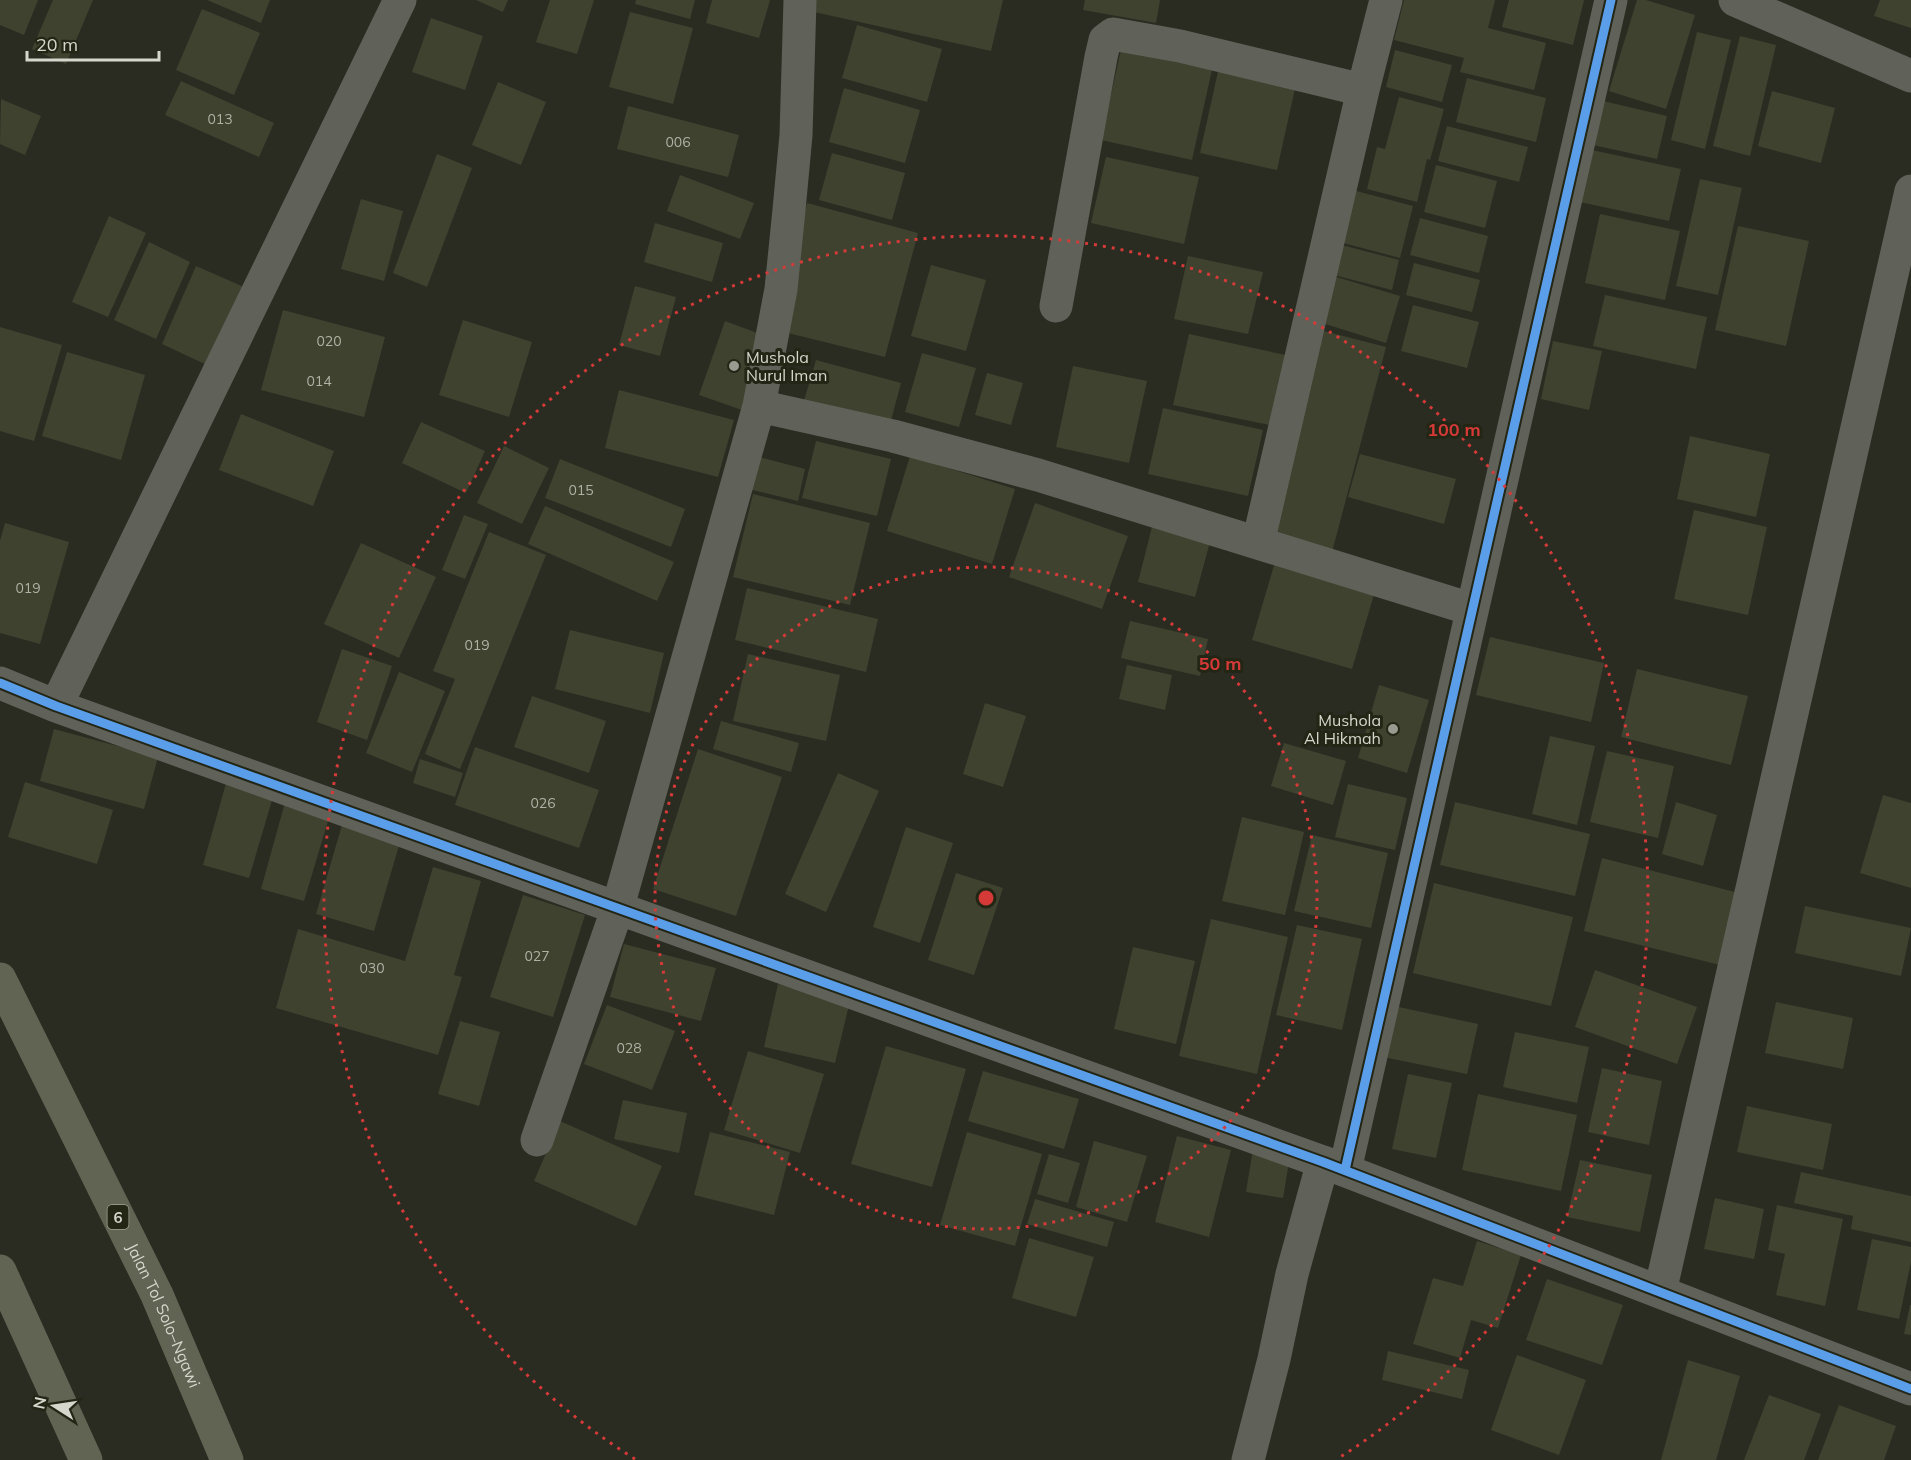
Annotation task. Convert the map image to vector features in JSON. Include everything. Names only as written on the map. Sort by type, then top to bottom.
[{"type":"highway","name":"Jalan Tol Solo–Ngawi","points":[[0,979],[157,1295],[227,1460]]},
{"type":"highway","points":[[0,1271],[86,1460]]},
{"type":"street","points":[[56,706],[400,0]]},
{"type":"street","points":[[537,1140],[618,909],[759,406],[781,289],[789,210],[796,135],[800,0]]},
{"type":"street","points":[[1258,543],[1386,0]]},
{"type":"street","points":[[1248,1460],[1274,1359],[1292,1274],[1334,1166],[1472,609],[1611,0]]},
{"type":"street","points":[[1735,0],[1911,76]]},
{"type":"street","points":[[1056,306],[1101,57],[1105,40],[1113,34],[1180,46],[1363,90]]},
{"type":"street","points":[[1660,1292],[1911,191]]},
{"type":"street","points":[[759,406],[893,436],[1027,472],[1472,609]]},
{"type":"street","points":[[0,683],[56,706],[1334,1166],[1911,1389]]},
{"type":"building","points":[[0,0],[38,0],[24,35],[0,25]]},
{"type":"building","points":[[53,0],[93,0],[66,64],[32,49]]},
{"type":"building","points":[[207,0],[270,0],[261,23]]},
{"type":"building","points":[[476,0],[508,0],[503,12]]},
{"type":"building","points":[[550,0],[594,0],[577,54],[536,42]]},
{"type":"building","points":[[636,0],[695,0],[690,19],[635,4]]},
{"type":"building","points":[[712,0],[770,0],[759,38],[706,23]]},
{"type":"building","points":[[806,0],[1003,0],[991,51],[805,10]]},
{"type":"building","points":[[1085,0],[1160,0],[1156,23],[1083,10]]},
{"type":"building","points":[[1404,0],[1495,0],[1488,28],[1546,43],[1534,90],[1460,72],[1464,58],[1394,40]]},
{"type":"building","points":[[1509,0],[1584,0],[1573,45],[1502,27]]},
{"type":"building","points":[[1637,0],[1646,0],[1695,15],[1666,109],[1609,91]]},
{"type":"building","points":[[1880,0],[1911,0],[1911,28],[1874,16]]},
{"type":"building","points":[[202,9],[260,33],[234,95],[176,70]]},
{"type":"building","points":[[630,12],[693,28],[673,104],[609,87]]},
{"type":"building","points":[[431,18],[483,36],[465,90],[412,72]]},
{"type":"building","points":[[857,25],[942,49],[927,102],[842,78]]},
{"type":"building","points":[[1697,32],[1731,40],[1705,149],[1671,140]]},
{"type":"building","points":[[1740,36],[1776,45],[1750,156],[1713,146]]},
{"type":"building","points":[[1122,45],[1213,65],[1192,160],[1101,140]]},
{"type":"building","points":[[1395,50],[1452,65],[1442,102],[1386,87]]},
{"type":"building","points":[[1219,67],[1296,84],[1277,170],[1200,153]]},
{"type":"building","points":[[1467,78],[1546,98],[1536,142],[1456,122]]},
{"type":"building","points":[[181,81],[274,123],[259,157],[165,115]]},
{"type":"building","points":[[498,82],[546,102],[521,165],[472,145]]},
{"type":"building","points":[[844,88],[920,110],[905,163],[829,142]]},
{"type":"building","points":[[1772,91],[1835,108],[1821,163],[1758,146]]},
{"type":"building","points":[[1399,97],[1444,109],[1430,160],[1427,159],[1417,202],[1367,189],[1377,147],[1385,149]]},
{"type":"building","points":[[1,99],[41,116],[25,155],[0,144]]},
{"type":"building","points":[[1603,101],[1667,116],[1657,159],[1593,145]]},
{"type":"building","points":[[628,106],[739,135],[728,177],[617,149]]},
{"type":"building","points":[[1447,126],[1528,147],[1519,182],[1438,161]]},
{"type":"building","points":[[1587,149],[1681,169],[1669,221],[1575,201]]},
{"type":"building","points":[[832,153],[905,173],[892,220],[819,200]]},
{"type":"building","points":[[437,154],[472,168],[427,287],[393,273]]},
{"type":"building","points":[[1106,157],[1199,177],[1184,244],[1091,223]]},
{"type":"building","points":[[1436,165],[1497,181],[1485,228],[1424,212]]},
{"type":"building","points":[[680,175],[754,203],[740,239],[667,211]]},
{"type":"building","points":[[1700,179],[1742,188],[1718,295],[1676,286]]},
{"type":"building","points":[[1345,188],[1413,206],[1400,258],[1332,240]]},
{"type":"building","points":[[361,199],[403,211],[384,281],[341,269]]},
{"type":"building","points":[[807,203],[918,233],[885,357],[784,332],[798,241]]},
{"type":"building","points":[[1600,214],[1680,231],[1665,300],[1585,283]]},
{"type":"building","points":[[109,216],[146,233],[108,317],[72,302]]},
{"type":"building","points":[[1420,218],[1488,236],[1479,273],[1410,255]]},
{"type":"building","points":[[655,223],[723,243],[712,282],[644,262]]},
{"type":"building","points":[[1738,226],[1809,241],[1786,346],[1715,330]]},
{"type":"building","points":[[149,242],[190,262],[156,339],[114,320]]},
{"type":"building","points":[[1334,243],[1399,260],[1392,290],[1326,273]]},
{"type":"building","points":[[1188,256],[1263,272],[1248,334],[1174,319]]},
{"type":"building","points":[[1414,263],[1480,280],[1472,312],[1406,295]]},
{"type":"building","points":[[931,265],[986,280],[966,351],[911,336]]},
{"type":"building","points":[[196,266],[244,287],[209,366],[162,344]]},
{"type":"building","points":[[1333,276],[1400,296],[1386,343],[1319,322]]},
{"type":"building","points":[[635,286],[676,297],[660,356],[619,345]]},
{"type":"building","points":[[1605,295],[1707,317],[1696,369],[1593,346]]},
{"type":"building","points":[[1413,305],[1479,322],[1467,368],[1401,351]]},
{"type":"building","points":[[283,310],[385,337],[364,417],[261,390]]},
{"type":"building","points":[[463,320],[532,342],[509,417],[439,395]]},
{"type":"building","name":"Mushola Nurul Iman","points":[[725,321],[768,337],[742,410],[699,395]]},
{"type":"building","points":[[0,327],[62,345],[34,441],[0,431]]},
{"type":"building","points":[[1316,329],[1386,347],[1331,556],[1263,538]]},
{"type":"building","points":[[1189,334],[1290,356],[1275,426],[1173,405]]},
{"type":"building","points":[[1553,341],[1602,351],[1589,410],[1541,399]]},
{"type":"building","points":[[67,352],[145,375],[121,460],[42,436]]},
{"type":"building","points":[[922,353],[976,368],[959,427],[905,412]]},
{"type":"building","points":[[816,360],[901,383],[889,428],[803,404]]},
{"type":"building","points":[[1073,366],[1147,381],[1129,463],[1056,447]]},
{"type":"building","points":[[987,373],[1023,383],[1011,425],[975,415]]},
{"type":"building","points":[[619,390],[734,420],[718,477],[605,448]]},
{"type":"building","points":[[1163,408],[1263,430],[1248,496],[1148,474]]},
{"type":"building","points":[[241,414],[334,451],[313,506],[219,470]]},
{"type":"building","points":[[421,422],[485,451],[466,493],[402,463]]},
{"type":"building","points":[[1690,436],[1770,454],[1756,517],[1677,499]]},
{"type":"building","points":[[816,441],[891,459],[877,516],[802,498]]},
{"type":"building","points":[[504,446],[549,468],[522,524],[477,503]]},
{"type":"building","points":[[1360,454],[1456,479],[1444,524],[1348,497]]},
{"type":"building","points":[[752,455],[805,469],[798,501],[744,488]]},
{"type":"building","points":[[910,456],[1015,489],[992,564],[887,531]]},
{"type":"building","points":[[560,459],[685,509],[671,547],[545,498]]},
{"type":"building","points":[[753,494],[870,523],[850,605],[733,577]]},
{"type":"building","points":[[1035,503],[1128,536],[1102,609],[1009,577]]},
{"type":"building","points":[[545,506],[674,562],[657,601],[528,544]]},
{"type":"building","points":[[1694,510],[1767,527],[1748,615],[1674,599]]},
{"type":"building","points":[[464,515],[488,524],[465,579],[442,570]]},
{"type":"building","points":[[5,523],[69,542],[40,644],[0,633],[0,541]]},
{"type":"building","points":[[1152,527],[1210,542],[1195,597],[1138,582]]},
{"type":"building","points":[[489,532],[546,555],[460,769],[425,754],[455,679],[433,671]]},
{"type":"building","points":[[361,543],[436,577],[399,658],[324,624]]},
{"type":"building","points":[[1275,562],[1375,591],[1352,669],[1252,640]]},
{"type":"building","points":[[747,588],[878,619],[866,672],[735,640]]},
{"type":"building","points":[[1130,621],[1208,639],[1200,676],[1121,658]]},
{"type":"building","points":[[570,630],[664,653],[650,713],[555,689]]},
{"type":"building","points":[[1490,637],[1604,663],[1591,722],[1476,695]]},
{"type":"building","points":[[342,649],[392,666],[367,740],[317,722]]},
{"type":"building","points":[[748,654],[840,675],[826,741],[733,721]]},
{"type":"building","points":[[1127,665],[1172,675],[1165,710],[1119,699]]},
{"type":"building","points":[[1637,669],[1748,696],[1731,765],[1621,737]]},
{"type":"building","points":[[399,672],[445,691],[412,772],[366,753]]},
{"type":"building","name":"Mushola Al Hikmah","points":[[1379,685],[1429,700],[1407,773],[1358,758]]},
{"type":"building","points":[[532,696],[606,721],[589,773],[514,747]]},
{"type":"building","points":[[985,703],[1026,716],[1003,787],[963,774]]},
{"type":"building","points":[[721,721],[799,743],[791,772],[713,749]]},
{"type":"building","points":[[54,729],[158,757],[144,809],[40,781]]},
{"type":"building","points":[[1550,736],[1595,746],[1577,825],[1532,814]]},
{"type":"building","points":[[1284,743],[1346,761],[1333,805],[1271,786]]},
{"type":"building","points":[[475,747],[599,790],[579,848],[455,805]]},
{"type":"building","points":[[698,749],[782,777],[736,916],[653,889]]},
{"type":"building","points":[[1607,751],[1674,766],[1658,838],[1590,822]]},
{"type":"building","points":[[420,759],[463,773],[455,797],[413,783]]},
{"type":"building","points":[[838,773],[879,791],[826,912],[785,894]]},
{"type":"building","points":[[228,776],[275,790],[249,878],[203,865]]},
{"type":"building","points":[[25,782],[113,810],[97,864],[8,837]]},
{"type":"building","points":[[1348,784],[1407,798],[1395,850],[1335,837]]},
{"type":"building","points":[[1883,795],[1911,803],[1911,888],[1860,873]]},
{"type":"building","points":[[286,799],[331,811],[304,901],[261,889]]},
{"type":"building","points":[[1455,802],[1590,834],[1575,896],[1440,865]]},
{"type":"building","points":[[1676,802],[1717,815],[1703,866],[1662,854]]},
{"type":"building","points":[[1242,817],[1304,832],[1285,915],[1222,901]]},
{"type":"building","points":[[342,825],[400,842],[374,931],[316,914]]},
{"type":"building","points":[[906,827],[953,843],[920,943],[873,927]]},
{"type":"building","points":[[1312,835],[1388,853],[1371,928],[1294,911]]},
{"type":"building","points":[[1602,858],[1739,893],[1720,965],[1584,931]]},
{"type":"building","points":[[433,867],[481,881],[454,975],[462,977],[438,1055],[276,1008],[298,929],[405,961]]},
{"type":"building","points":[[956,873],[1003,888],[974,975],[928,960]]},
{"type":"building","points":[[1434,883],[1573,917],[1551,1006],[1413,973]]},
{"type":"building","points":[[523,895],[585,915],[553,1017],[490,997]]},
{"type":"building","points":[[1805,906],[1911,928],[1901,976],[1795,953]]},
{"type":"building","points":[[1211,919],[1288,937],[1257,1074],[1179,1056]]},
{"type":"building","points":[[1297,925],[1362,939],[1342,1030],[1276,1015]]},
{"type":"building","points":[[624,944],[716,968],[701,1021],[610,997]]},
{"type":"building","points":[[1133,947],[1195,961],[1176,1044],[1114,1029]]},
{"type":"building","points":[[1595,970],[1697,1007],[1677,1064],[1575,1027]]},
{"type":"building","points":[[778,984],[850,1001],[835,1063],[764,1047]]},
{"type":"building","points":[[1776,1002],[1853,1018],[1843,1069],[1765,1053]]},
{"type":"building","points":[[607,1005],[675,1031],[652,1090],[584,1064]]},
{"type":"building","points":[[1394,1006],[1478,1024],[1467,1074],[1383,1057]]},
{"type":"building","points":[[460,1021],[500,1032],[479,1106],[438,1094]]},
{"type":"building","points":[[1515,1032],[1589,1047],[1577,1103],[1503,1087]]},
{"type":"building","points":[[886,1046],[966,1069],[932,1187],[851,1164]]},
{"type":"building","points":[[748,1051],[824,1074],[800,1153],[724,1130]]},
{"type":"building","points":[[1602,1068],[1662,1081],[1649,1145],[1588,1132]]},
{"type":"building","points":[[983,1071],[1079,1099],[1064,1149],[968,1121]]},
{"type":"building","points":[[1408,1074],[1452,1083],[1436,1158],[1392,1149]]},
{"type":"building","points":[[1478,1094],[1577,1115],[1561,1191],[1462,1170]]},
{"type":"building","points":[[623,1100],[687,1113],[679,1153],[614,1139]]},
{"type":"building","points":[[1747,1106],[1832,1124],[1823,1170],[1737,1152]]},
{"type":"building","points":[[560,1121],[662,1166],[636,1226],[534,1181]]},
{"type":"building","points":[[710,1132],[790,1152],[774,1215],[694,1195]]},
{"type":"building","points":[[967,1132],[1042,1154],[1015,1246],[940,1225]]},
{"type":"building","points":[[1177,1136],[1231,1150],[1209,1237],[1155,1222]]},
{"type":"building","points":[[1094,1141],[1147,1156],[1127,1222],[1076,1207]]},
{"type":"building","points":[[1253,1149],[1290,1156],[1283,1198],[1246,1192]]},
{"type":"building","points":[[1049,1154],[1080,1163],[1068,1203],[1037,1194]]},
{"type":"building","points":[[1580,1160],[1652,1175],[1640,1232],[1567,1217]]},
{"type":"building","points":[[1801,1172],[1911,1196],[1911,1242],[1851,1229],[1853,1216],[1794,1203]]},
{"type":"building","points":[[1715,1198],[1764,1209],[1754,1259],[1704,1249]]},
{"type":"building","points":[[1035,1199],[1114,1222],[1107,1247],[1027,1224]]},
{"type":"building","points":[[1777,1205],[1843,1219],[1825,1306],[1776,1295],[1785,1254],[1768,1250]]},
{"type":"building","points":[[1029,1238],[1094,1257],[1076,1317],[1012,1298]]},
{"type":"building","points":[[1872,1239],[1911,1247],[1911,1262],[1899,1319],[1857,1310]]},
{"type":"building","points":[[1477,1241],[1521,1255],[1498,1328],[1471,1320],[1460,1358],[1413,1344],[1433,1278],[1463,1286]]},
{"type":"building","points":[[1547,1279],[1623,1305],[1602,1365],[1526,1340]]},
{"type":"building","points":[[1911,1305],[1911,1335],[1904,1334]]},
{"type":"building","points":[[1388,1351],[1469,1370],[1462,1399],[1382,1380]]},
{"type":"building","points":[[1517,1355],[1586,1380],[1559,1455],[1491,1430]]},
{"type":"building","points":[[1688,1360],[1740,1376],[1716,1460],[1661,1460]]},
{"type":"building","points":[[1769,1395],[1821,1414],[1804,1460],[1744,1460]]},
{"type":"building","points":[[1839,1405],[1896,1426],[1884,1460],[1818,1460]]},
{"type":"cycle path","points":[[1345,1170],[1611,0]]},
{"type":"cycle path","points":[[0,683],[56,706],[1323,1162],[1911,1389]]},
{"type":"place","name":"Mushola Nurul Iman","points":[[734,366]]},
{"type":"place","name":"Mushola Al Hikmah","points":[[1393,729]]}]
